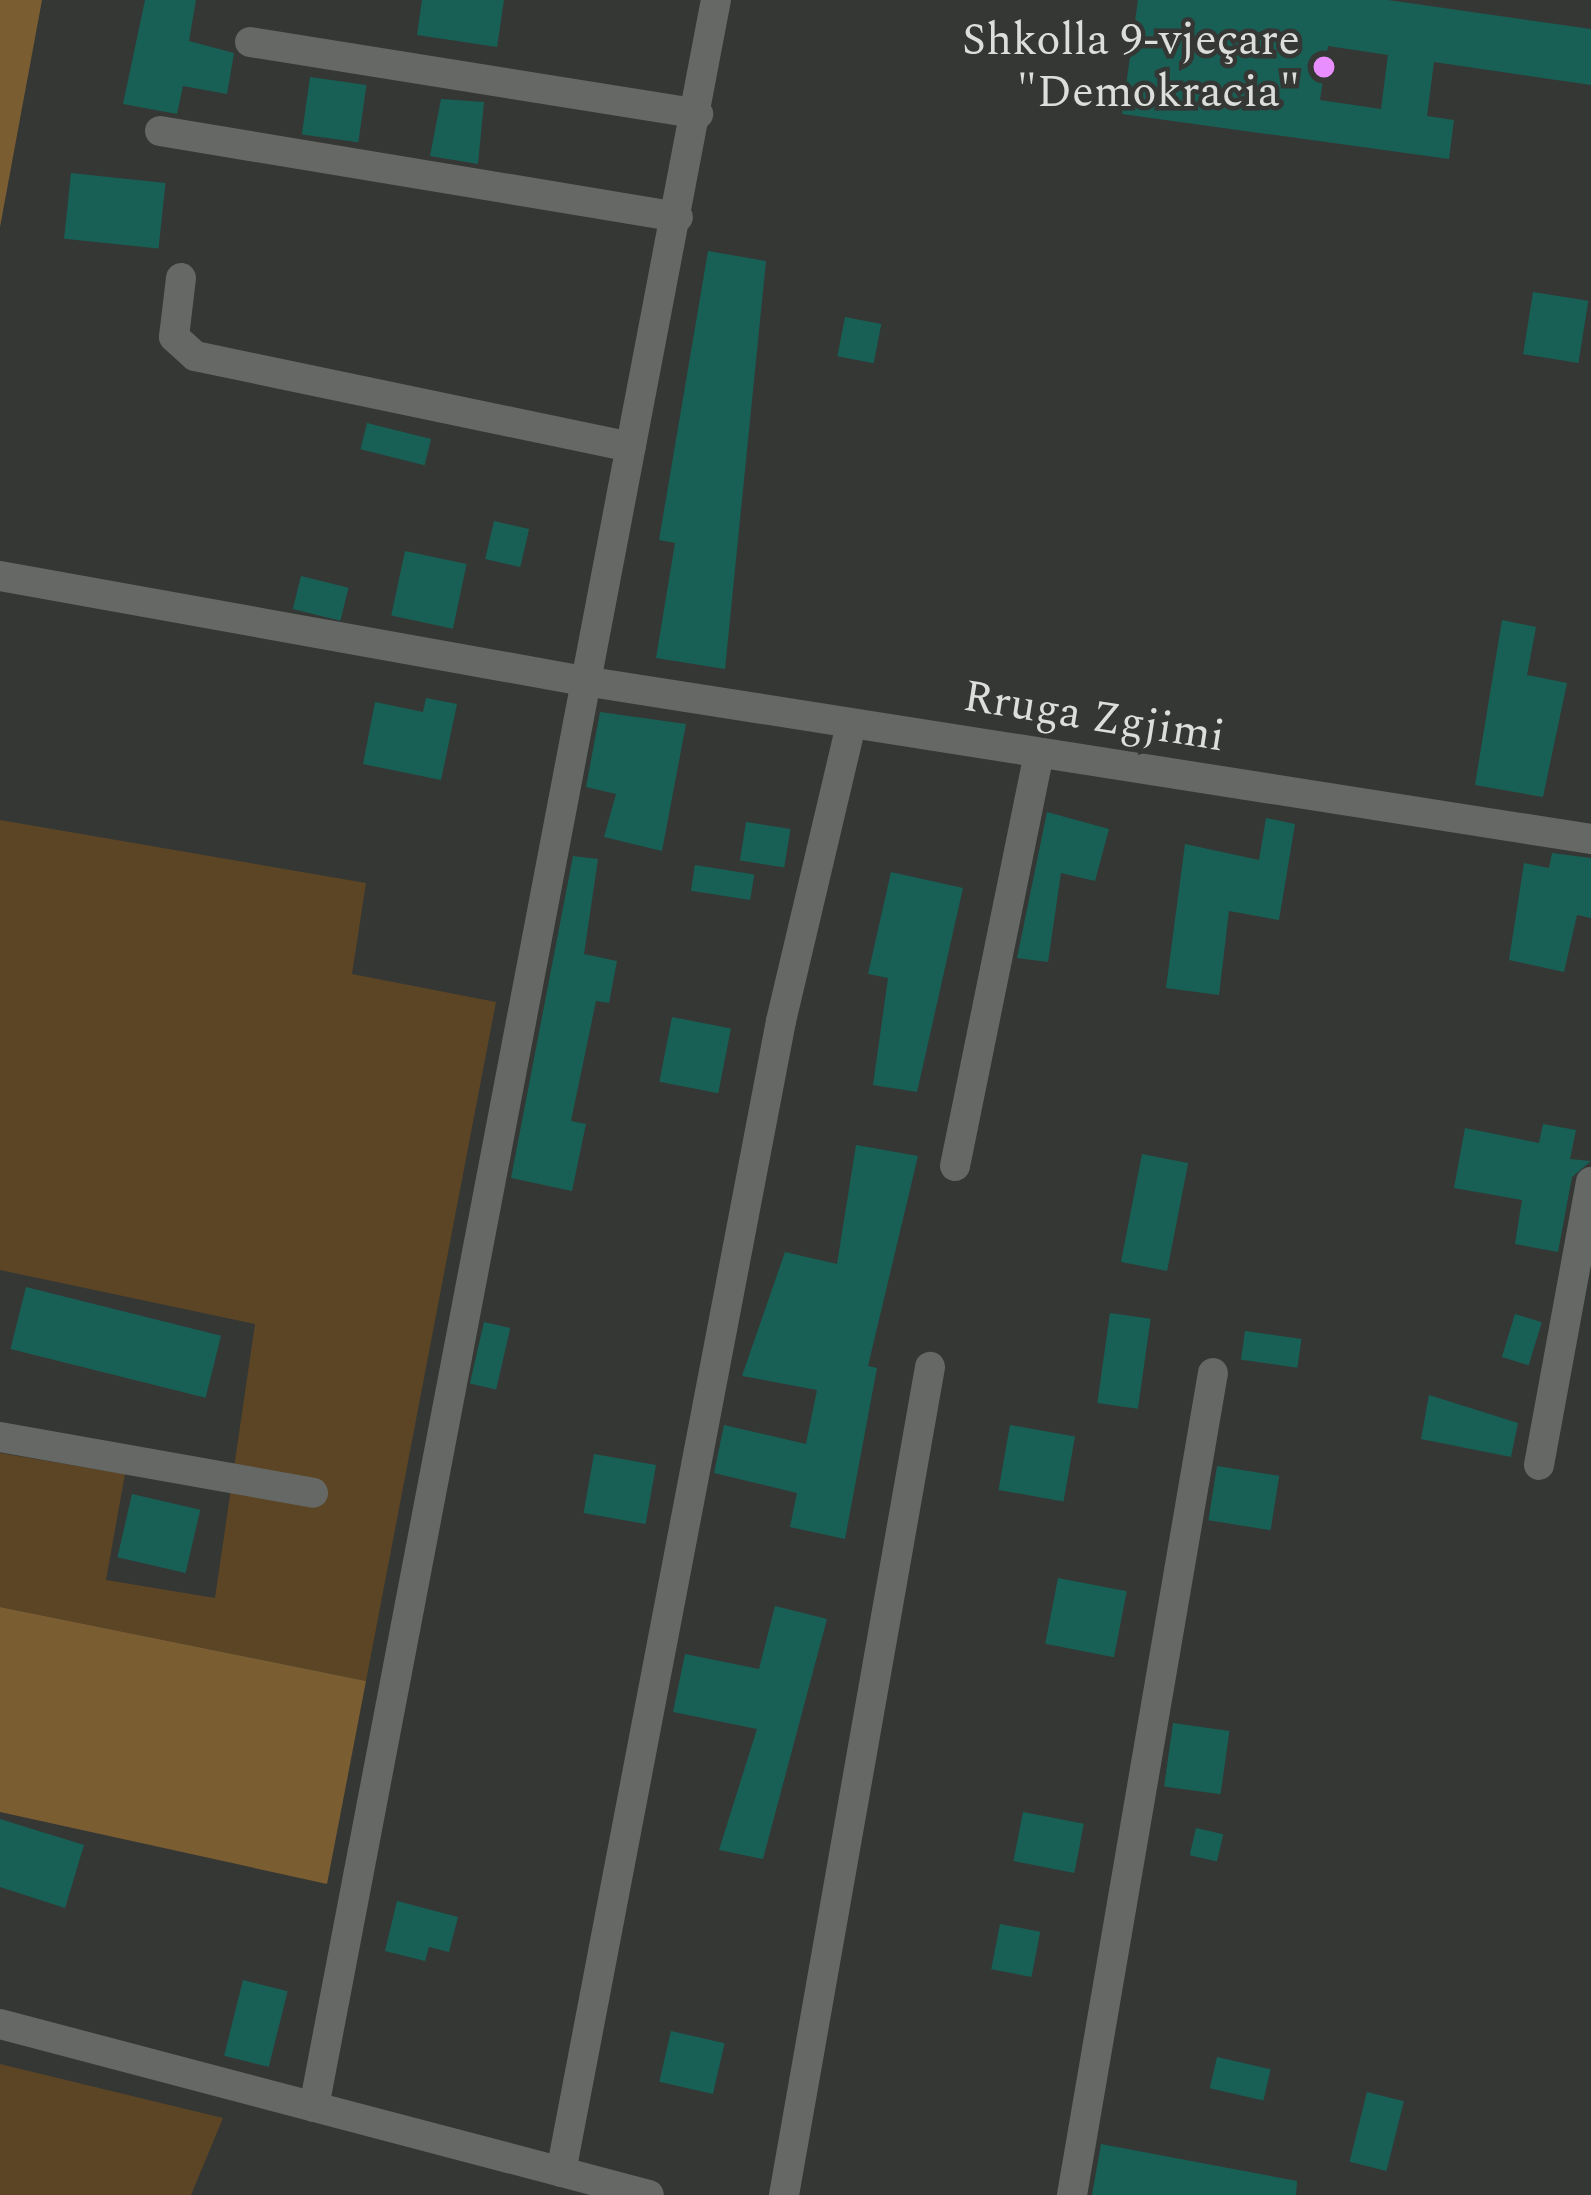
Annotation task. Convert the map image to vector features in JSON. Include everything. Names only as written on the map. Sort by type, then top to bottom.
[{"type":"street","points":[[314,2107],[716,0]]},
{"type":"street","points":[[250,42],[698,113]]},
{"type":"street","points":[[160,131],[678,217]]},
{"type":"street","points":[[181,278],[174,337],[195,356],[631,447]]},
{"type":"street","name":"Rruga Zgjimi","points":[[0,576],[584,681],[1591,839]]},
{"type":"street","points":[[560,2172],[781,1021],[851,725]]},
{"type":"street","points":[[955,1166],[1039,754]]},
{"type":"street","points":[[1539,1466],[1591,1182]]},
{"type":"street","points":[[784,2195],[930,1367]]},
{"type":"street","points":[[1072,2195],[1213,1373]]},
{"type":"street","points":[[0,1437],[313,1493]]},
{"type":"street","points":[[0,2024],[649,2195]]},
{"type":"shaded area","points":[[0,0],[42,0],[0,227]]},
{"type":"shaded area","points":[[0,820],[366,883],[352,974],[496,1002],[366,1681],[0,1607],[0,1453],[125,1474],[106,1580],[215,1598],[255,1324],[0,1270]]},
{"type":"shaded area","points":[[0,1607],[366,1681],[327,1884],[0,1812]]},
{"type":"shaded area","points":[[0,2064],[223,2118],[191,2195],[0,2195]]},
{"type":"building","points":[[145,0],[196,0],[189,41],[234,53],[227,94],[183,86],[177,114],[123,104]]},
{"type":"building","points":[[422,0],[504,0],[497,47],[417,35]]},
{"type":"building","points":[[1138,0],[1388,0],[1591,29],[1591,85],[1434,62],[1427,116],[1454,120],[1449,159],[1122,114]],"holes":[[[1328,46],[1388,55],[1381,109],[1320,100]]]},
{"type":"building","points":[[310,77],[366,85],[358,142],[302,134]]},
{"type":"building","points":[[441,99],[484,102],[478,164],[430,156]]},
{"type":"building","points":[[71,173],[165,183],[159,249],[64,239]]},
{"type":"building","points":[[708,251],[766,261],[725,669],[656,658],[675,543],[659,540]]},
{"type":"building","points":[[1533,292],[1588,301],[1578,363],[1523,354]]},
{"type":"building","points":[[845,317],[881,324],[874,363],[837,356]]},
{"type":"building","points":[[367,423],[431,439],[425,465],[360,449]]},
{"type":"building","points":[[494,521],[529,529],[520,567],[485,559]]},
{"type":"building","points":[[405,551],[467,564],[453,629],[391,616]]},
{"type":"building","points":[[301,576],[349,588],[340,621],[293,609]]},
{"type":"building","points":[[1502,620],[1536,627],[1527,675],[1567,683],[1543,797],[1475,785]]},
{"type":"building","points":[[426,698],[457,704],[441,780],[363,764],[375,702],[423,712]]},
{"type":"building","points":[[600,712],[686,724],[662,851],[604,837],[616,794],[586,787]]},
{"type":"building","points":[[1047,812],[1109,829],[1095,881],[1061,873],[1048,962],[1017,958]]},
{"type":"building","points":[[1266,818],[1295,824],[1279,920],[1229,911],[1219,995],[1166,988],[1185,844],[1259,860]]},
{"type":"building","points":[[746,822],[790,829],[784,868],[740,861]]},
{"type":"building","points":[[1552,853],[1591,858],[1591,918],[1577,915],[1564,972],[1509,960],[1524,863],[1549,868]]},
{"type":"building","points":[[573,856],[598,859],[584,954],[617,961],[609,1003],[596,1001],[571,1121],[586,1124],[572,1191],[511,1178]]},
{"type":"building","points":[[695,865],[754,874],[750,900],[691,891]]},
{"type":"building","points":[[891,872],[963,888],[917,1092],[873,1085],[888,978],[868,974]]},
{"type":"building","points":[[672,1017],[731,1028],[718,1093],[659,1082]]},
{"type":"building","points":[[1543,1124],[1576,1130],[1570,1159],[1591,1161],[1572,1177],[1558,1252],[1515,1244],[1522,1200],[1454,1188],[1465,1128],[1539,1143]]},
{"type":"building","points":[[856,1145],[918,1156],[868,1366],[877,1368],[845,1539],[790,1527],[797,1493],[714,1473],[724,1425],[806,1444],[817,1390],[742,1376],[785,1252],[837,1264]]},
{"type":"building","points":[[1142,1154],[1188,1163],[1167,1271],[1121,1262]]},
{"type":"building","points":[[26,1287],[221,1336],[206,1398],[11,1349]]},
{"type":"building","points":[[1110,1313],[1151,1319],[1138,1409],[1097,1403]]},
{"type":"building","points":[[1515,1314],[1542,1322],[1529,1365],[1502,1357]]},
{"type":"building","points":[[484,1322],[510,1328],[496,1389],[470,1383]]},
{"type":"building","points":[[1245,1331],[1301,1339],[1297,1368],[1241,1360]]},
{"type":"building","points":[[1429,1395],[1518,1423],[1511,1457],[1421,1439]]},
{"type":"building","points":[[1010,1425],[1075,1436],[1064,1501],[999,1490]]},
{"type":"building","points":[[594,1454],[656,1465],[646,1524],[584,1513]]},
{"type":"building","points":[[1217,1466],[1279,1476],[1271,1530],[1208,1520]]},
{"type":"building","points":[[132,1494],[200,1510],[186,1573],[117,1557]]},
{"type":"building","points":[[1058,1578],[1127,1591],[1114,1657],[1045,1644]]},
{"type":"building","points":[[775,1606],[827,1619],[763,1859],[719,1850],[757,1729],[673,1712],[685,1654],[759,1669]]},
{"type":"building","points":[[1173,1723],[1229,1731],[1221,1794],[1164,1786]]},
{"type":"building","points":[[1023,1812],[1084,1824],[1074,1873],[1013,1861]]},
{"type":"building","points":[[0,1819],[84,1845],[65,1908],[0,1887]]},
{"type":"building","points":[[1196,1828],[1223,1834],[1217,1862],[1190,1855]]},
{"type":"building","points":[[397,1901],[458,1917],[449,1952],[429,1947],[425,1961],[385,1951]]},
{"type":"building","points":[[1000,1924],[1040,1932],[1031,1977],[991,1969]]},
{"type":"building","points":[[243,1980],[288,1991],[269,2067],[224,2056]]},
{"type":"building","points":[[671,2031],[725,2043],[713,2094],[659,2082]]},
{"type":"building","points":[[1217,2057],[1271,2069],[1263,2101],[1210,2088]]},
{"type":"building","points":[[1367,2092],[1404,2101],[1386,2171],[1350,2162]]},
{"type":"building","points":[[1101,2144],[1297,2181],[1296,2195],[1092,2195]]},
{"type":"place","name":"Shkolla 9-vjeçare \"Demokracia\"","points":[[1324,67]]}]
